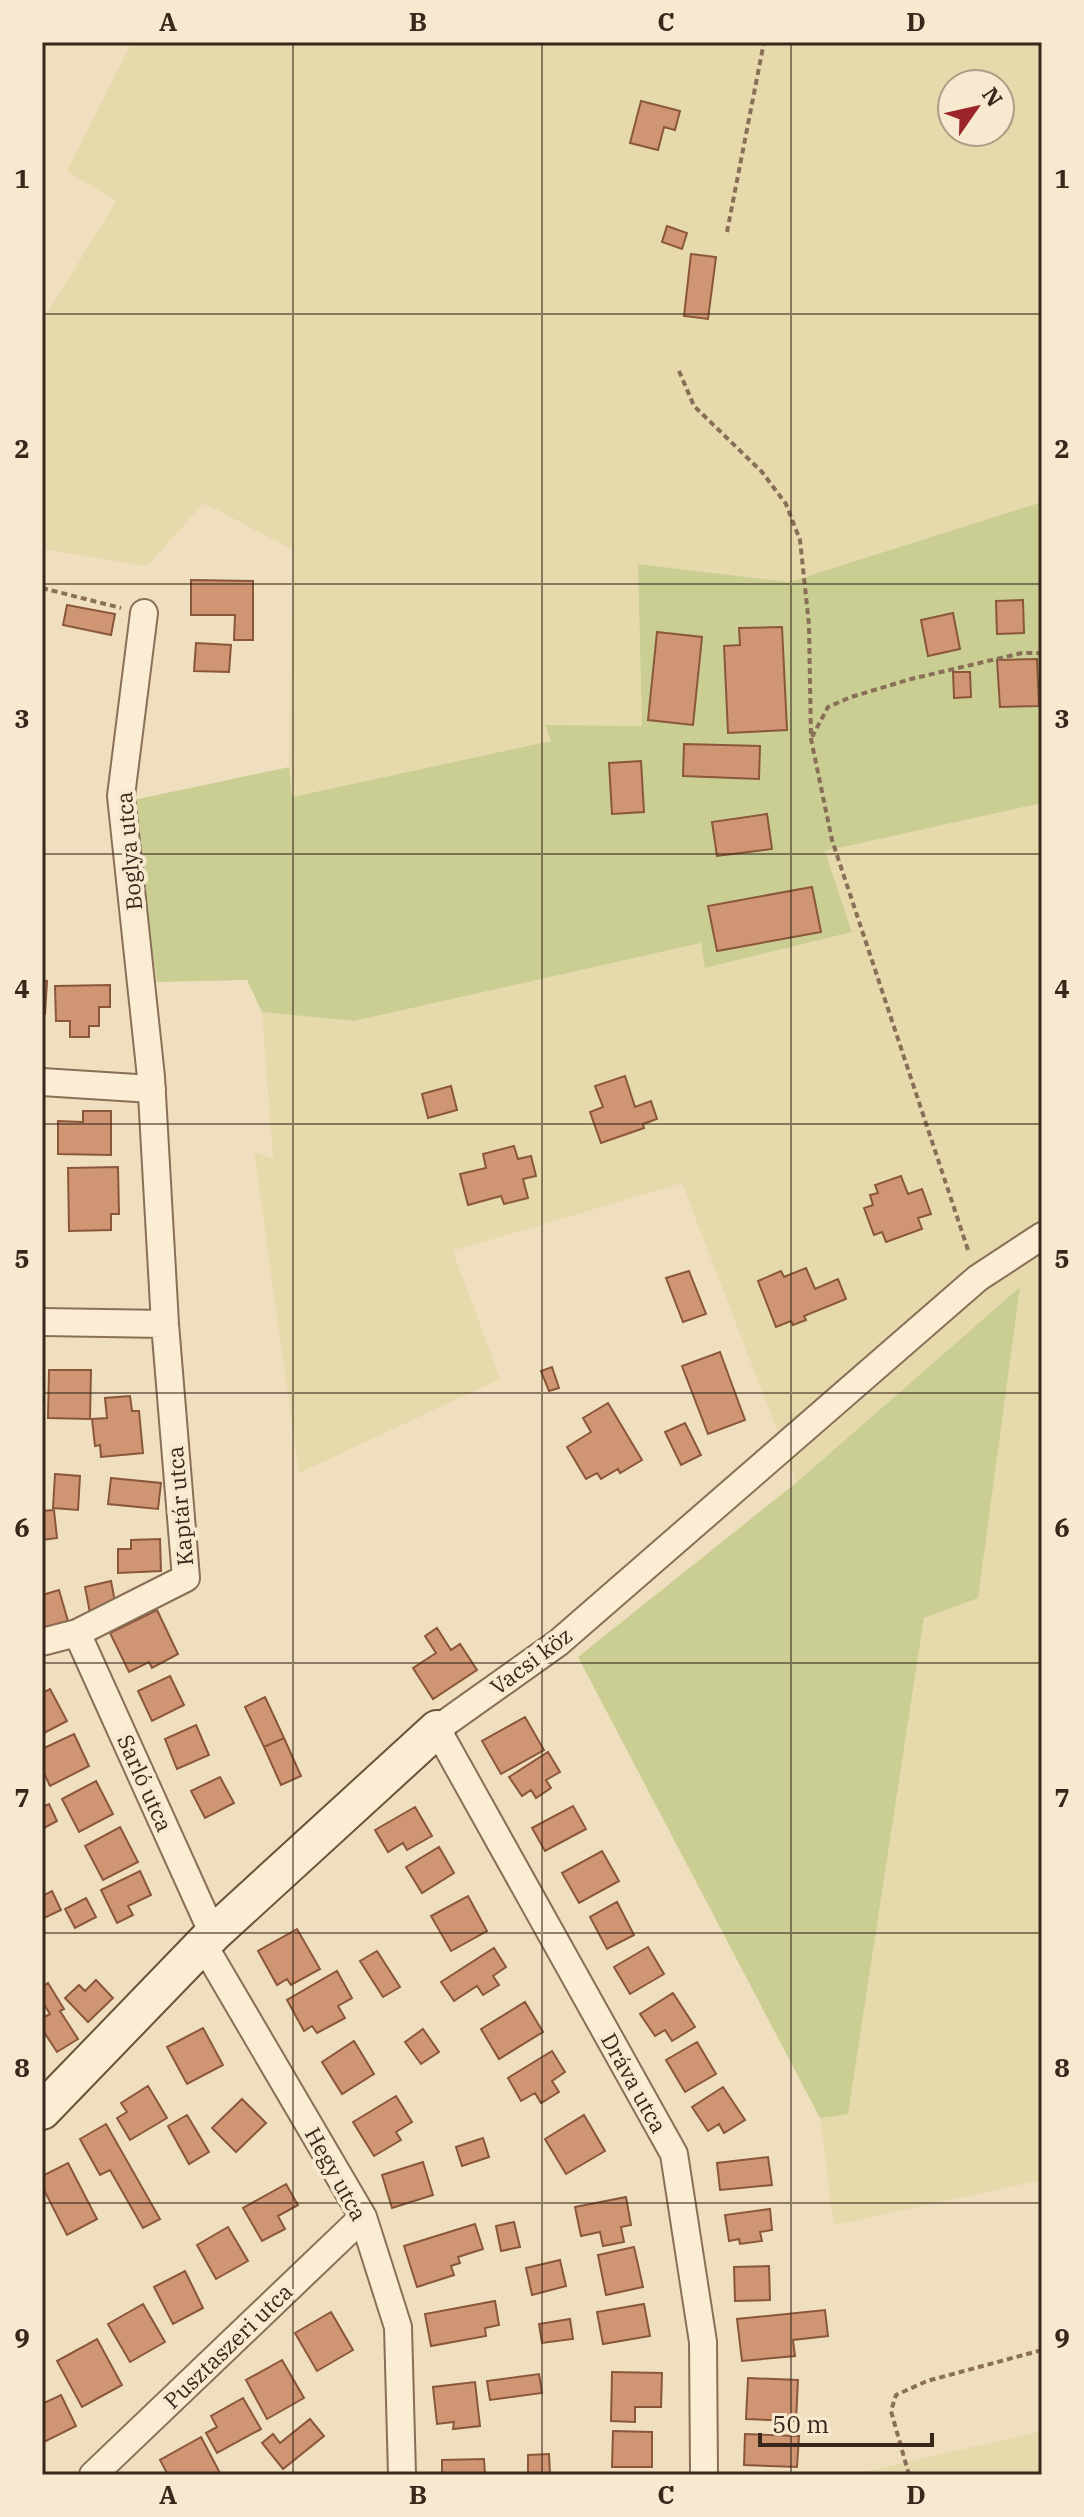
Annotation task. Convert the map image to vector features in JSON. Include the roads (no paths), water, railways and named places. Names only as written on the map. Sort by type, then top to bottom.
[{"type":"street","name":"Boglya utca","points":[[144,613],[121,796],[152,1089],[165,1324]]},
{"type":"street","points":[[42,1082],[152,1089]]},
{"type":"street","name":"Vacsi köz","points":[[42,2111],[208,1939],[437,1729],[558,1643],[978,1278],[1042,1236]]},
{"type":"street","points":[[42,1322],[165,1324]]},
{"type":"street","name":"Kaptár utca","points":[[42,1642],[77,1633],[186,1578],[165,1324]]},
{"type":"street","name":"Sarló utca","points":[[77,1633],[208,1939]]},
{"type":"street","name":"Dráva utca","points":[[437,1729],[674,2154],[703,2342],[704,2475]]},
{"type":"street","name":"Hegy utca","points":[[208,1939],[363,2217],[398,2327],[402,2475]]},
{"type":"street","name":"Pusztaszeri utca","points":[[93,2475],[363,2217]]}]
